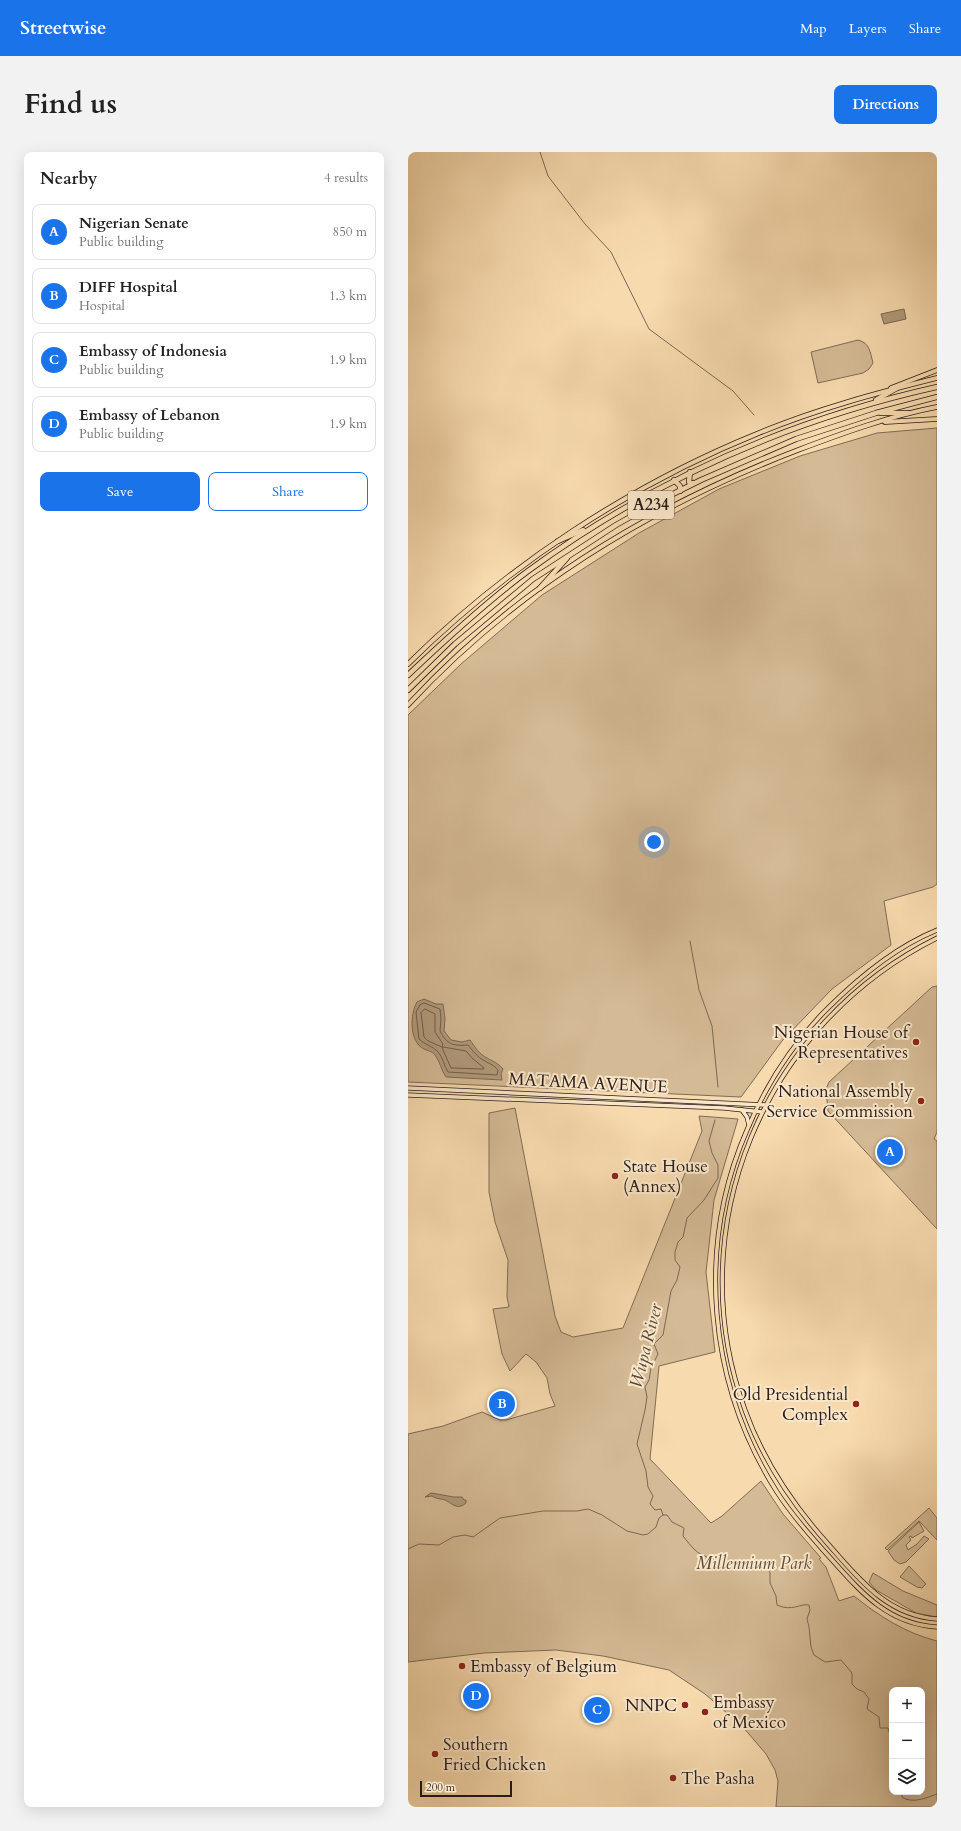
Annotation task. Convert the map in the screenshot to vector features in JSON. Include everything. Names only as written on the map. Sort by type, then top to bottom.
[{"type":"highway","points":[[887,390],[937,370]]},
{"type":"highway","points":[[408,664],[487,593],[558,541],[637,493],[706,457],[758,433],[851,400],[937,378]]},
{"type":"highway","points":[[868,404],[897,388]]},
{"type":"highway","name":"A234","points":[[408,675],[470,618],[504,590],[596,525],[674,480],[777,434],[868,404],[937,388]]},
{"type":"highway","name":"A234","points":[[408,690],[455,644],[510,597],[533,579],[616,525],[696,482],[762,452],[796,439],[876,413],[937,397]]},
{"type":"highway","points":[[408,705],[481,636],[540,588],[614,538],[715,484],[820,442],[908,413],[937,407]]},
{"type":"highway","points":[[876,413],[908,413]]},
{"type":"highway","points":[[879,422],[937,419]]},
{"type":"highway","points":[[690,472],[688,482],[691,484],[696,482]]},
{"type":"highway","points":[[674,480],[680,486],[680,490]]},
{"type":"highway","points":[[558,541],[596,525]]},
{"type":"highway","points":[[540,588],[571,554]]},
{"type":"main road","points":[[937,930],[888,958],[836,1000],[818,1018],[789,1052],[758,1104],[730,1172],[718,1235],[716,1269],[716,1304],[719,1340],[728,1383],[740,1417],[757,1457],[782,1498],[805,1530],[859,1591],[877,1606],[916,1624],[937,1627]]},
{"type":"main road","points":[[937,938],[877,976],[840,1006],[795,1057],[766,1104],[748,1142],[738,1173],[729,1212],[724,1253],[723,1304],[731,1360],[743,1403],[762,1448],[793,1501],[817,1532],[861,1581],[880,1598],[898,1609],[919,1616],[937,1619]]},
{"type":"main road","name":"MATAMA AVENUE","points":[[408,1088],[766,1104]]},
{"type":"main road","name":"MATAMA AVENUE","points":[[408,1095],[762,1112]]},
{"type":"main road","points":[[566,1102],[567,1096]]},
{"type":"main road","points":[[742,1110],[747,1117],[749,1125]]},
{"type":"green space","points":[[858,340],[865,343],[870,352],[873,363],[869,369],[863,373],[818,383],[811,352]]},
{"type":"green space","points":[[937,428],[937,884],[933,887],[884,901],[891,945],[832,989],[782,1041],[741,1097],[408,1082],[408,715],[461,664],[542,595],[639,533],[719,489],[800,456],[877,433]]},
{"type":"green space","points":[[937,986],[937,1132],[934,1139],[937,1141],[937,1229],[828,1111],[826,1089],[829,1082],[932,987]]},
{"type":"green space","name":"Millennium Park","points":[[515,1108],[555,1316],[561,1332],[573,1337],[623,1328],[702,1131],[699,1116],[738,1119],[714,1200],[706,1272],[715,1352],[659,1366],[650,1459],[711,1523],[722,1516],[761,1481],[783,1514],[821,1558],[819,1559],[826,1567],[839,1601],[854,1596],[903,1629],[937,1641],[937,1807],[776,1807],[778,1781],[775,1770],[766,1754],[742,1726],[705,1694],[669,1670],[603,1656],[556,1650],[484,1653],[408,1662],[408,1434],[443,1426],[482,1412],[500,1420],[506,1420],[555,1406],[550,1394],[547,1378],[536,1362],[526,1354],[510,1371],[502,1354],[493,1309],[509,1307],[507,1297],[508,1260],[495,1222],[489,1192],[489,1113]]},
{"type":"green space","points":[[929,1508],[937,1518],[937,1540],[919,1521],[887,1550],[885,1548]]},
{"type":"green space","points":[[919,1522],[924,1531],[912,1538],[911,1536],[909,1537],[911,1540],[906,1545],[908,1550],[917,1544],[924,1536],[929,1539],[906,1562],[900,1564],[894,1560],[888,1551]]},
{"type":"green space","points":[[909,1566],[926,1584],[922,1588],[917,1587],[900,1577]]},
{"type":"green space","points":[[873,1573],[903,1591],[937,1605],[937,1617],[916,1613],[876,1590],[869,1582]]},
{"type":"water","points":[[904,309],[906,319],[884,324],[881,314]]},
{"type":"water","points":[[424,999],[436,1004],[443,1004],[445,1019],[444,1031],[451,1040],[462,1042],[470,1040],[477,1050],[503,1069],[501,1074],[502,1080],[446,1077],[435,1055],[419,1045],[413,1034],[413,1013],[417,1002]]},
{"type":"water","points":[[431,1493],[462,1497],[466,1500],[466,1503],[458,1506],[432,1496],[425,1497]]},
{"type":"waterway","points":[[540,152],[548,176],[585,224],[611,252],[649,329],[733,391],[754,415]]},
{"type":"waterway","points":[[690,941],[699,990],[712,1026],[718,1087]]},
{"type":"waterway","name":"Wupa River","points":[[715,1120],[709,1141],[712,1153],[718,1165],[718,1178],[704,1200],[687,1218],[683,1237],[678,1242],[675,1252],[675,1260],[680,1267],[677,1280],[671,1291],[663,1335],[654,1344],[658,1354],[651,1368],[649,1380],[645,1387],[647,1397],[637,1444],[646,1471],[648,1487],[653,1496],[650,1504],[655,1510],[661,1509],[663,1515],[667,1515],[672,1522],[684,1528],[683,1536],[695,1550],[708,1558],[738,1564],[763,1563],[767,1566],[770,1573],[770,1583],[776,1596],[777,1605],[787,1608],[809,1605],[810,1610],[807,1619],[811,1647],[814,1655],[825,1662],[841,1660],[852,1673],[852,1684],[857,1689],[864,1692],[869,1699],[867,1709],[879,1717],[880,1728],[888,1728],[889,1732]]},
{"type":"waterway","points":[[408,1549],[419,1544],[439,1545],[453,1537],[465,1535],[473,1537],[500,1518],[543,1511],[577,1511],[588,1509],[602,1515],[627,1531],[643,1535],[648,1534],[656,1527],[659,1518],[663,1515]]},
{"type":"waterway","name":"Wupa River","points":[[902,1795],[902,1797],[906,1799],[919,1800],[937,1794]]},
{"type":"place","name":"Nigerian House of Representatives","points":[[916,1042]]},
{"type":"place","name":"National Assembly Service Commission","points":[[921,1101]]},
{"type":"place","name":"Nigerian Senate","points":[[890,1152]]},
{"type":"place","name":"State House (Annex)","points":[[615,1176]]},
{"type":"place","name":"DIFF Hospital","points":[[502,1404]]},
{"type":"place","name":"Old Presidential Complex","points":[[856,1404]]},
{"type":"place","name":"Embassy of Belgium","points":[[462,1666]]},
{"type":"place","name":"Embassy of Lebanon","points":[[476,1696]]},
{"type":"place","name":"NNPC","points":[[685,1705]]},
{"type":"place","name":"Embassy of Indonesia","points":[[597,1710]]},
{"type":"place","name":"Embassy of Mexico","points":[[705,1712]]},
{"type":"place","name":"Southern Fried Chicken","points":[[435,1754]]},
{"type":"place","name":"The Pasha","points":[[673,1778]]}]
